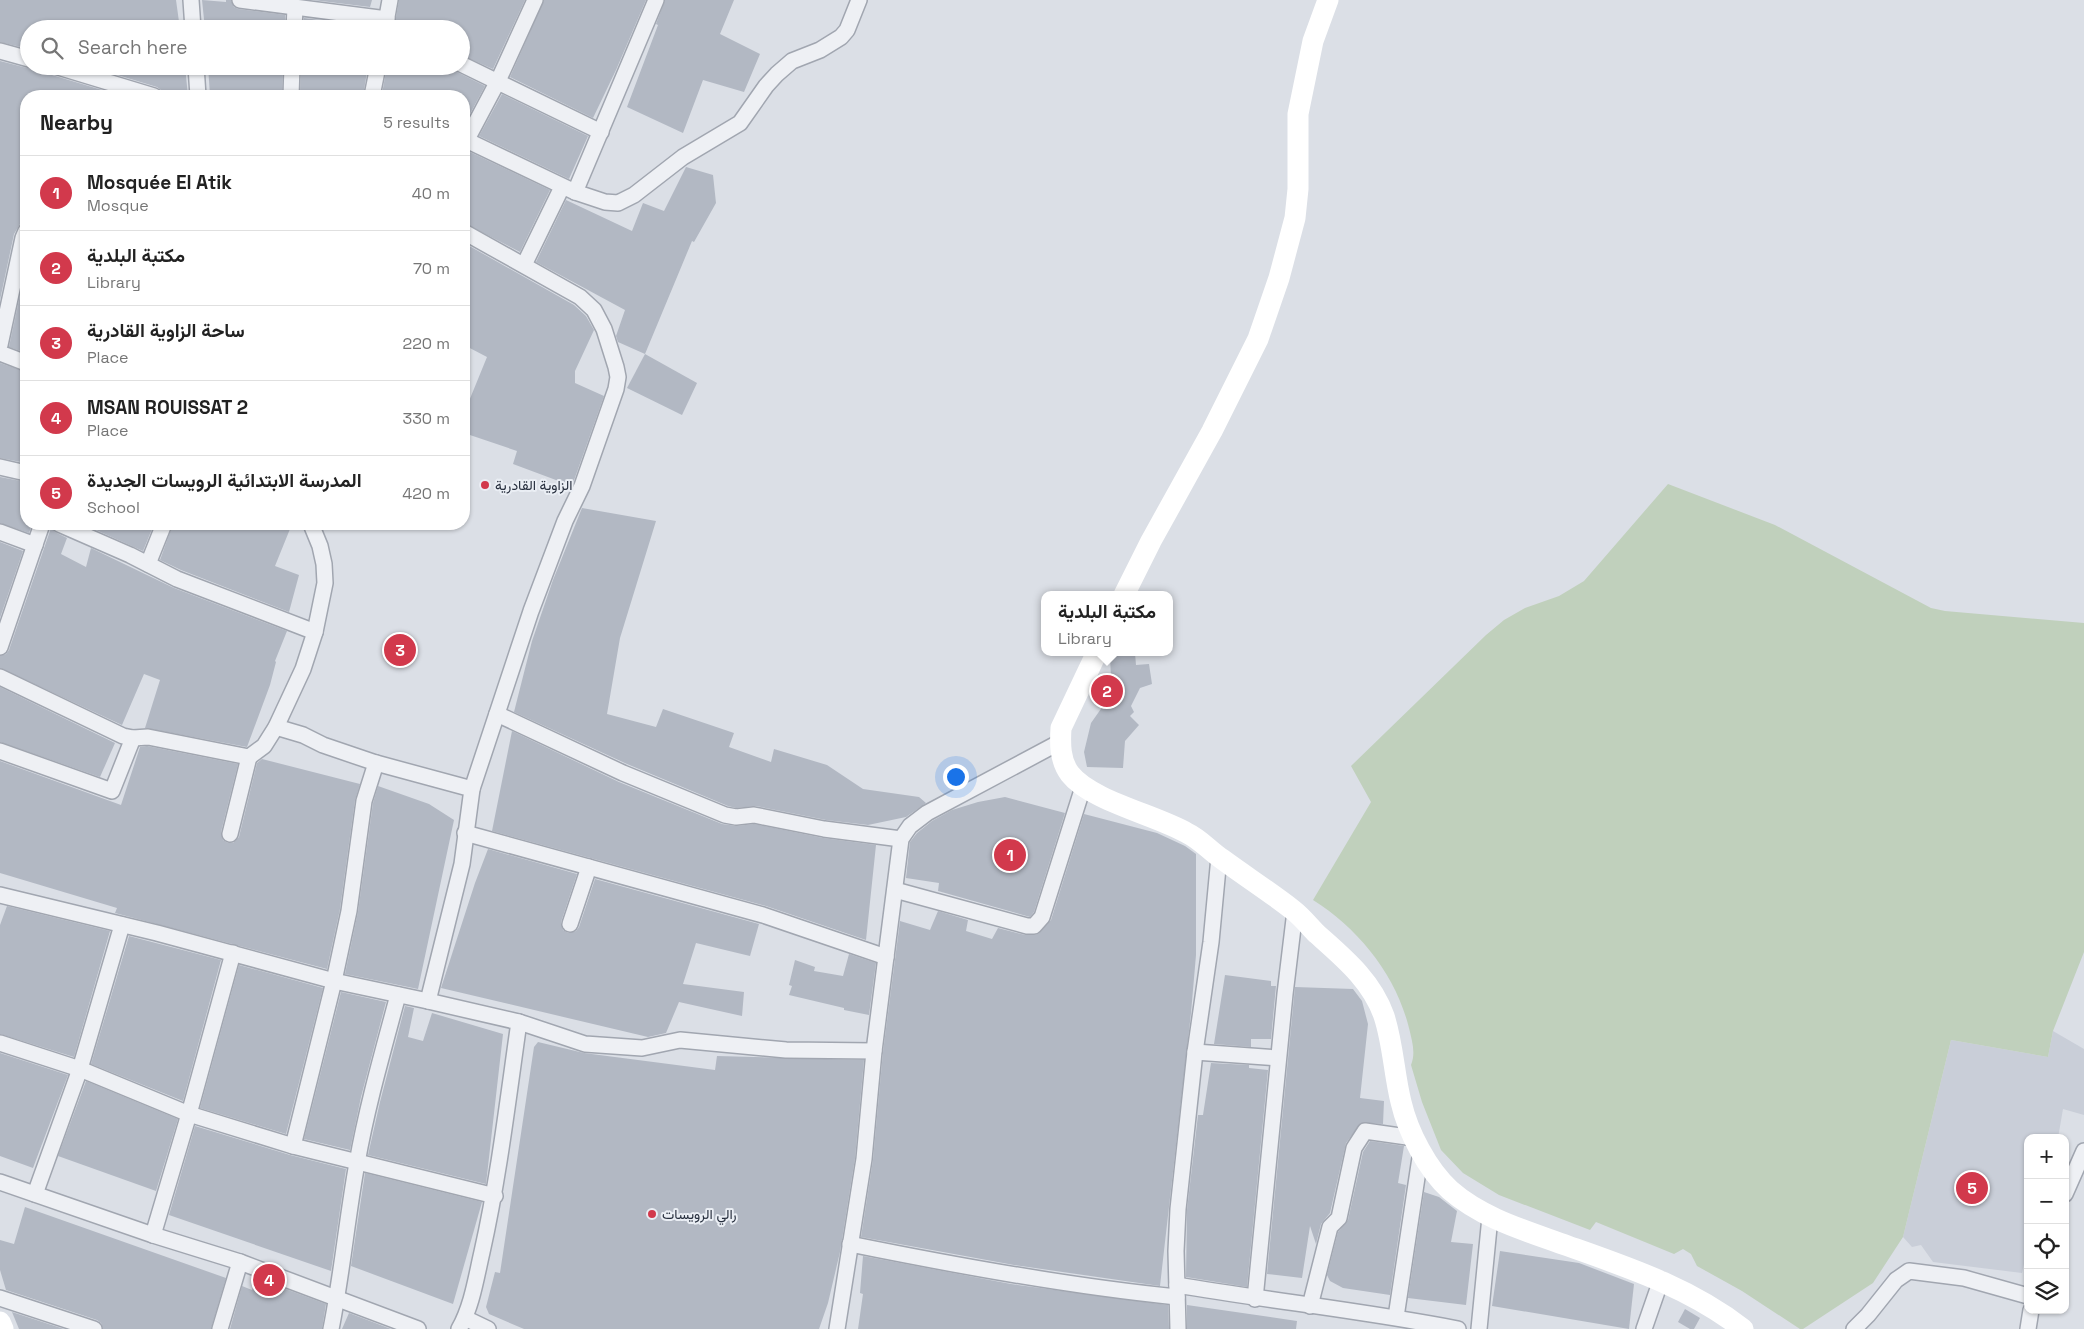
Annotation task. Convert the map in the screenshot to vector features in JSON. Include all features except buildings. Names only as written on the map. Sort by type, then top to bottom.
[{"type":"street","points":[[191,0],[192,20]]},
{"type":"street","points":[[240,0],[356,20]]},
{"type":"street","points":[[387,20],[390,0]]},
{"type":"street","points":[[470,132],[498,81],[535,0]]},
{"type":"street","points":[[524,265],[601,132],[656,0]]},
{"type":"street","points":[[470,143],[569,189],[605,202],[618,203],[634,196],[683,157],[728,132],[740,123],[766,86],[792,61],[820,50],[841,37],[847,30],[859,0]]},
{"type":"street","points":[[1126,591],[1224,409],[1258,339],[1264,322],[1279,278],[1295,218],[1298,189],[1298,114],[1313,40],[1328,0]]},
{"type":"street","points":[[294,20],[295,8]]},
{"type":"street","points":[[0,51],[20,57]]},
{"type":"street","points":[[470,68],[601,132]]},
{"type":"street","points":[[85,75],[134,90]]},
{"type":"street","points":[[197,75],[198,90]]},
{"type":"street","points":[[291,90],[292,75]]},
{"type":"street","points":[[373,90],[376,75]]},
{"type":"street","points":[[428,1001],[462,864],[472,789],[554,548],[586,477],[611,406],[618,377],[611,347],[594,310],[580,297],[470,235]]},
{"type":"street","points":[[0,345],[6,284],[20,246]]},
{"type":"street","points":[[0,353],[20,361]]},
{"type":"street","points":[[0,467],[20,472]]},
{"type":"street","points":[[0,646],[40,530]]},
{"type":"street","points":[[72,530],[177,578],[314,632]]},
{"type":"street","points":[[148,564],[162,530]]},
{"type":"street","points":[[230,834],[249,757],[264,746],[276,727],[303,669],[314,632],[325,583],[322,555],[313,530]]},
{"type":"street","points":[[0,532],[35,545]]},
{"type":"street","points":[[1095,656],[1061,728],[1060,742],[1064,764],[1070,774],[1084,787],[1191,834],[1219,857],[1295,911],[1349,962],[1367,983],[1378,1000],[1384,1017],[1401,1103],[1417,1145],[1436,1174],[1449,1189],[1490,1217],[1661,1280],[1706,1303],[1743,1329]]},
{"type":"street","points":[[0,677],[123,736],[133,738],[148,737],[249,757]]},
{"type":"street","points":[[497,714],[623,773],[725,815],[736,817],[754,815],[824,829],[901,839]]},
{"type":"street","points":[[276,727],[303,735],[323,745],[376,764],[472,789]]},
{"type":"street","points":[[0,751],[112,792],[133,738]]},
{"type":"street","points":[[837,1329],[864,1159],[874,1051],[901,839],[910,826],[927,813],[1060,742]]},
{"type":"street","points":[[293,1146],[334,981],[350,904],[364,801],[376,764]]},
{"type":"street","points":[[895,890],[1027,926],[1034,926],[1042,918],[1084,787]]},
{"type":"street","points":[[465,833],[763,915],[886,957]]},
{"type":"street","points":[[1178,1329],[1176,1251],[1178,1209],[1195,1052],[1211,942],[1219,857]]},
{"type":"street","points":[[570,924],[590,867]]},
{"type":"street","points":[[0,897],[122,925],[334,981],[519,1022],[585,1044],[642,1048],[680,1040],[786,1050],[874,1051]]},
{"type":"street","points":[[1255,1298],[1278,1058],[1295,911]]},
{"type":"street","points":[[35,1194],[80,1069],[122,925]]},
{"type":"street","points":[[153,1235],[189,1114],[232,953]]},
{"type":"street","points":[[331,1329],[357,1162],[398,995]]},
{"type":"street","points":[[488,1329],[462,1324],[473,1293],[495,1196],[519,1022]]},
{"type":"street","points":[[0,1043],[80,1069],[189,1114],[293,1146],[495,1196]]},
{"type":"street","points":[[1195,1052],[1278,1058]]},
{"type":"street","points":[[1310,1306],[1330,1227],[1339,1218],[1356,1141],[1365,1131],[1417,1145]]},
{"type":"street","points":[[1396,1317],[1417,1145]]},
{"type":"street","points":[[2069,1185],[2084,1151]]},
{"type":"street","points":[[0,1182],[153,1235],[240,1262],[418,1329]]},
{"type":"street","points":[[1479,1329],[1490,1217]]},
{"type":"street","points":[[850,1244],[942,1263],[1110,1291],[1177,1291],[1255,1298],[1396,1317],[1458,1329]]},
{"type":"street","points":[[220,1329],[240,1262]]},
{"type":"street","points":[[1854,1329],[1868,1315],[1896,1280],[1909,1271],[1964,1278],[2024,1295]]},
{"type":"street","points":[[1644,1329],[1661,1280]]},
{"type":"street","points":[[0,1298],[94,1329]]},
{"type":"street","points":[[2028,1329],[2030,1314]]},
{"type":"street","points":[[0,1322],[3,1329]]},
{"type":"shaded area","points":[[2053,1031],[2084,1049],[2084,1115],[2063,1109],[2059,1134],[2024,1134],[2024,1264],[2022,1273],[1933,1262],[1921,1245],[1912,1247],[1903,1237],[1951,1040],[2048,1057]]},
{"type":"green space","points":[[1668,484],[1775,525],[1931,608],[1945,611],[2084,623],[2084,952],[2053,1031],[2048,1057],[1951,1040],[1903,1237],[1873,1283],[1803,1329],[1800,1329],[1742,1291],[1697,1266],[1691,1254],[1683,1249],[1674,1254],[1596,1222],[1590,1230],[1499,1195],[1463,1173],[1441,1150],[1422,1102],[1411,1065],[1413,1051],[1409,1028],[1395,990],[1385,972],[1360,939],[1346,925],[1313,900],[1371,802],[1351,766],[1486,635],[1504,620],[1525,608],[1559,596],[1584,581]]},
{"type":"place","name":"الزاوية القادرية","points":[[485,485]]},
{"type":"place","name":"ساحة الزاوية القادرية","points":[[400,650]]},
{"type":"place","name":"مكتبة البلدية","points":[[1107,691]]},
{"type":"place","name":"Mosquée El Atik","points":[[1010,855]]},
{"type":"place","name":"المدرسة الابتدائية الرويسات الجديدة","points":[[1972,1188]]},
{"type":"place","name":"رالي الرويسات","points":[[652,1214]]},
{"type":"place","name":"MSAN ROUISSAT 2","points":[[269,1280]]}]
